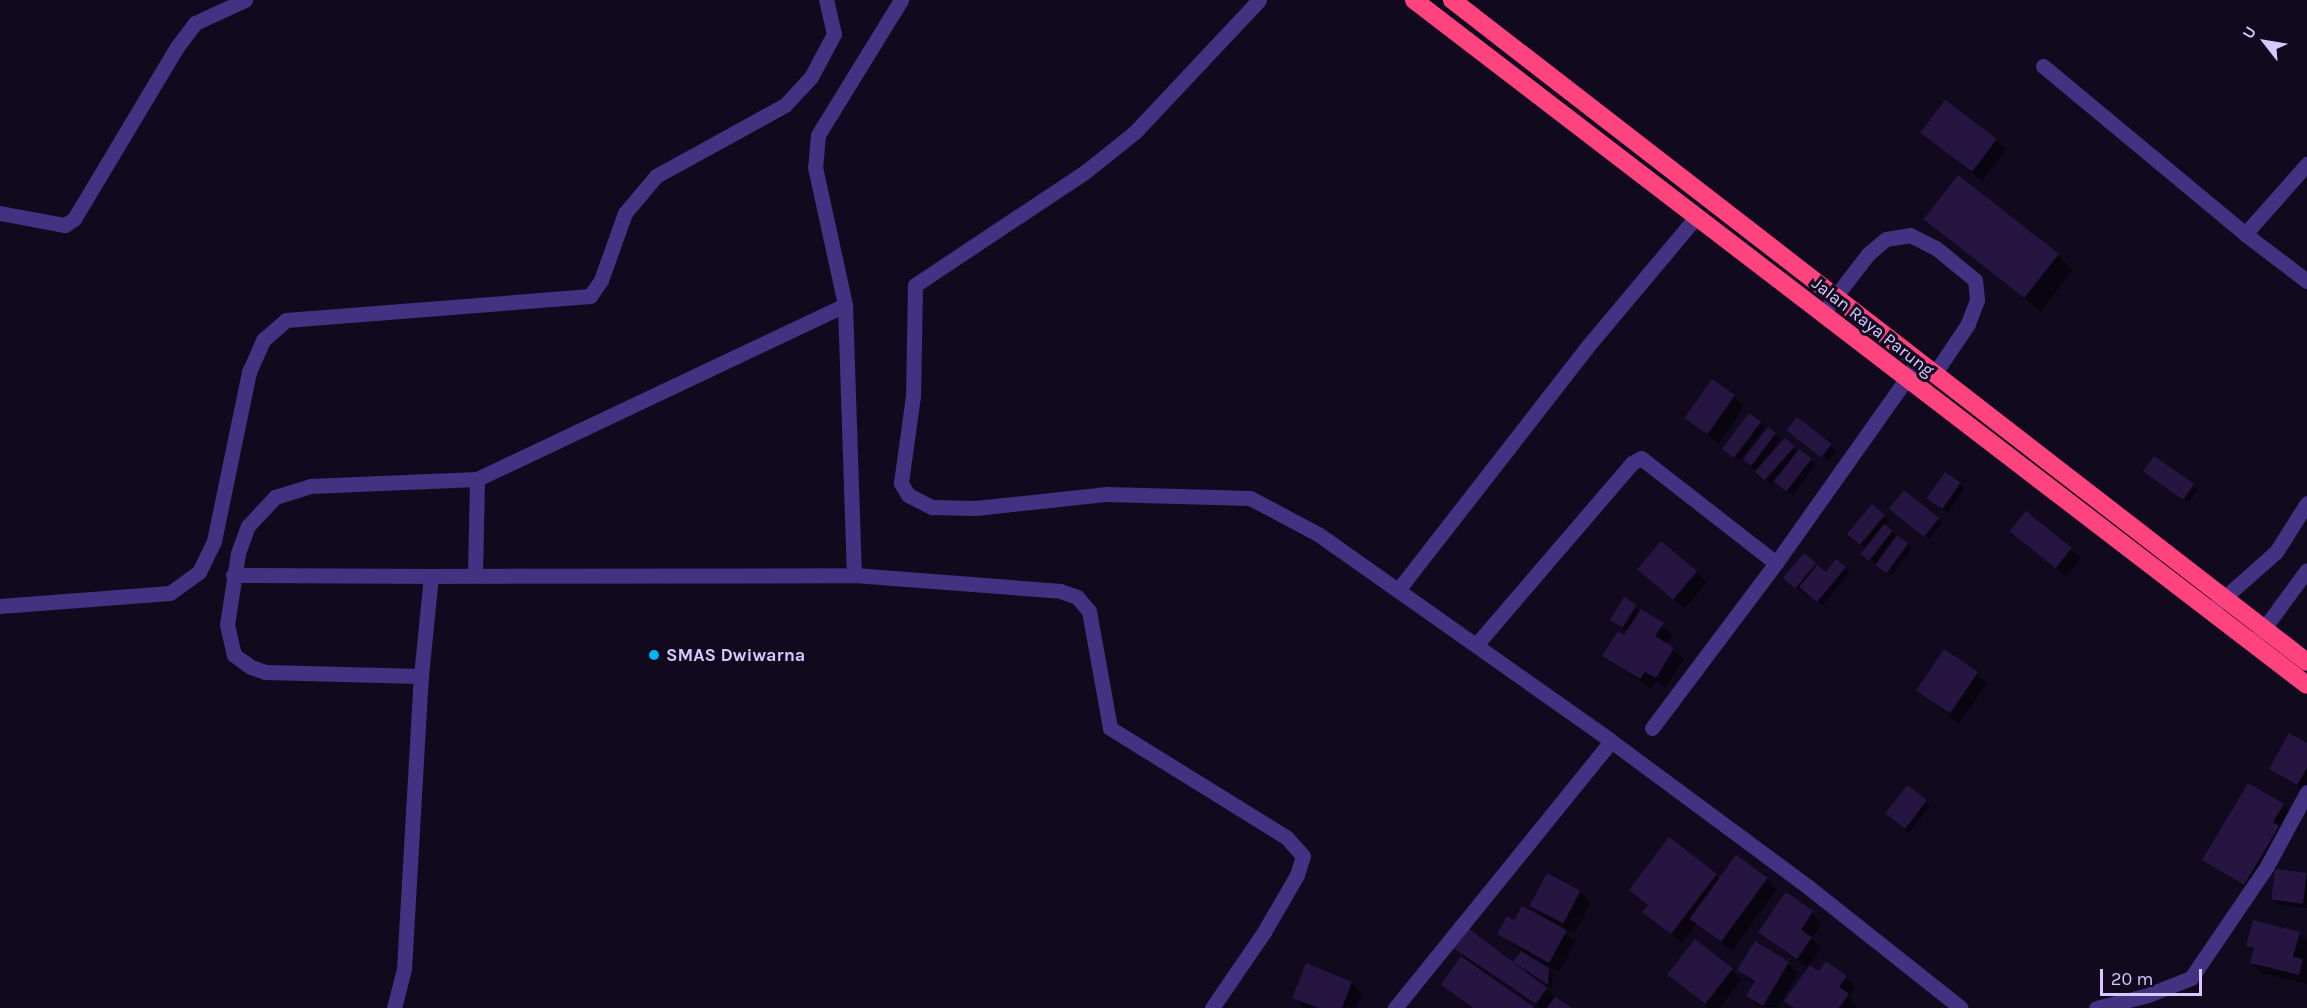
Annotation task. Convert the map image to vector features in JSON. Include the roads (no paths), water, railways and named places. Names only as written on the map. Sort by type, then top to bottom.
[{"type":"highway","name":"Jalan Raya Parung","points":[[1414,0],[1905,380],[2210,612],[2307,662]]},
{"type":"highway","name":"Jalan Raya Parung","points":[[1452,0],[2223,596],[2307,685]]},
{"type":"street","points":[[0,213],[65,225],[75,219],[177,47],[195,23],[245,0]]},
{"type":"street","points":[[0,606],[171,593],[199,572],[214,541],[249,372],[263,340],[286,320],[590,296],[601,280],[625,213],[656,176],[785,105],[811,77],[834,34],[826,0]]},
{"type":"street","points":[[854,575],[845,305],[814,167],[818,135],[901,0]]},
{"type":"street","points":[[1259,0],[1136,132],[1085,172],[915,285],[913,396],[901,483],[908,495],[932,507],[975,508],[1107,494],[1250,498],[1318,534],[1611,741],[1808,886],[1961,1008]]},
{"type":"street","points":[[2043,66],[2245,234],[2307,281]]},
{"type":"street","points":[[2245,234],[2307,164]]},
{"type":"street","points":[[1398,590],[1587,347],[1696,217]]},
{"type":"street","points":[[1822,314],[1868,254],[1886,238],[1910,235],[1936,248],[1975,280],[1977,300],[1968,324],[1935,373]]},
{"type":"street","points":[[421,676],[265,672],[251,667],[234,655],[226,625],[233,575],[248,526],[275,497],[310,486],[477,479],[845,305]]},
{"type":"street","points":[[1652,728],[1776,563],[1919,360]]},
{"type":"street","points":[[1476,645],[1632,463],[1641,458],[1776,563]]},
{"type":"street","points":[[476,575],[477,479]]},
{"type":"street","points":[[2210,612],[2223,596],[2276,552],[2307,503]]},
{"type":"street","points":[[2259,636],[2307,570]]},
{"type":"street","points":[[233,575],[854,575],[1060,591],[1077,597],[1089,611],[1110,728],[1286,837],[1303,856],[1297,875],[1264,932],[1212,1008]]},
{"type":"street","points":[[394,1008],[404,969],[421,676],[431,576]]},
{"type":"street","points":[[1395,1008],[1611,741]]},
{"type":"street","points":[[2096,1008],[2148,995],[2191,978],[2267,866],[2307,792]]},
{"type":"place","name":"SMAS Dwiwarna","points":[[654,655]]}]
